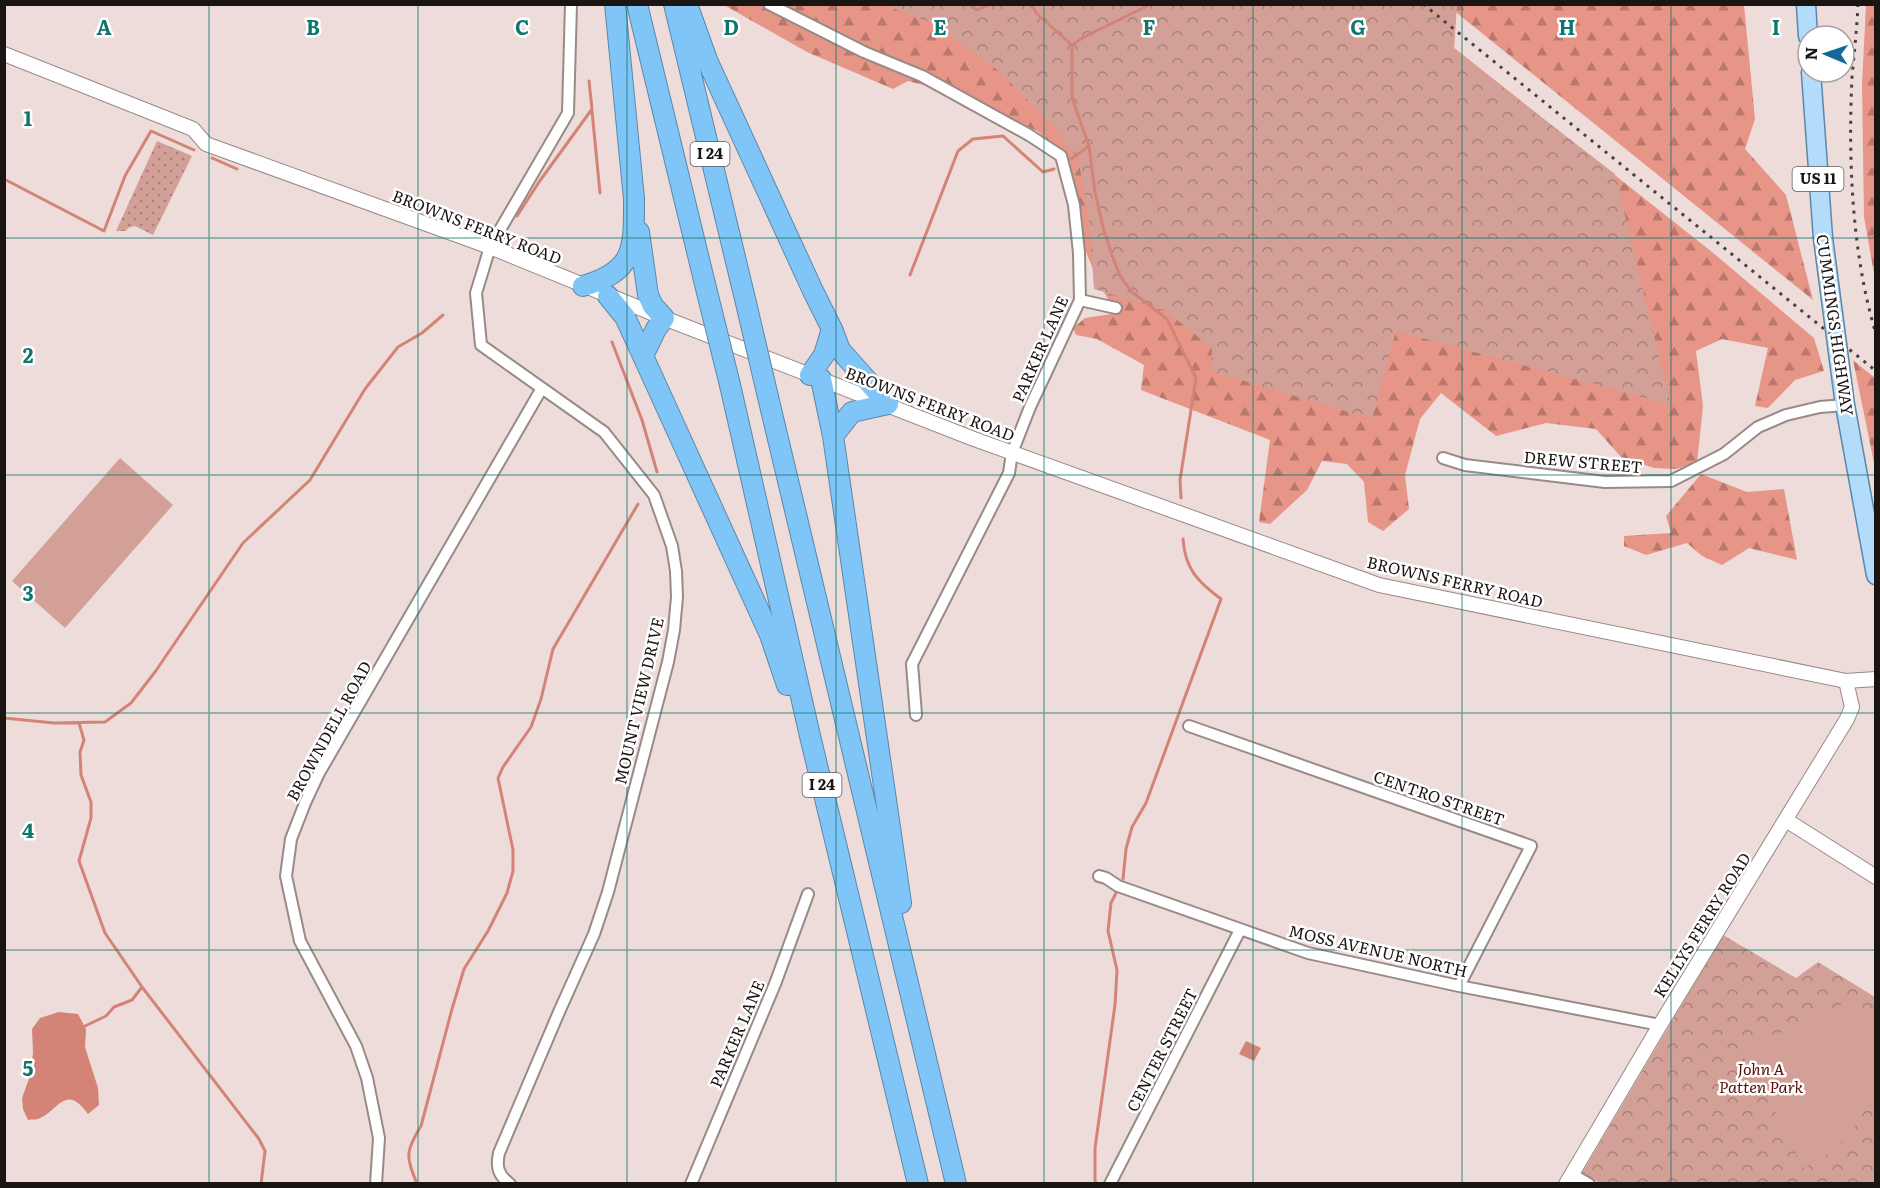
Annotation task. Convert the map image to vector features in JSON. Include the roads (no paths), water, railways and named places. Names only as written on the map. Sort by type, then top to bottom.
[{"type":"highway","points":[[615,4],[634,199],[648,294],[653,306],[664,318],[643,356]]},
{"type":"highway","name":"I 24","points":[[637,4],[730,386],[810,736],[918,1184]]},
{"type":"highway","name":"I 24","points":[[674,4],[956,1184]]},
{"type":"highway","points":[[687,4],[707,60],[840,350],[888,404]]},
{"type":"highway","points":[[583,286],[603,280],[625,263],[632,247],[634,199]]},
{"type":"highway","points":[[608,296],[625,317],[643,356],[770,635],[797,713],[810,736]]},
{"type":"highway","points":[[832,329],[816,377],[832,435],[919,1030]]},
{"type":"highway","points":[[832,435],[852,411],[888,404]]},
{"type":"main road","points":[[1806,4],[1807,24]]},
{"type":"main road","name":"CUMMINGS HIGHWAY","points":[[1812,84],[1823,238],[1845,405],[1875,575]]},
{"type":"street","name":"MOUNT VIEW DRIVE","points":[[510,1184],[502,1178],[498,1170],[499,1153],[593,938],[608,892],[668,662],[677,597],[672,546],[654,495],[604,432],[481,345],[476,293],[490,247],[568,113],[571,4]]},
{"type":"street","name":"PARKER LANE","points":[[769,4],[864,52],[922,76],[1029,135],[1061,156],[1074,205],[1079,253],[1080,300],[1030,407],[1012,453],[1009,473],[912,664],[916,716]]},
{"type":"street","name":"BROWNS FERRY ROAD","points":[[4,54],[193,129],[206,144],[490,247],[608,296],[1012,453],[1379,585],[1846,681],[1875,679]]},
{"type":"street","points":[[1080,300],[1116,308]]},
{"type":"street","name":"BROWNDELL ROAD","points":[[376,1184],[379,1138],[368,1080],[356,1047],[300,940],[286,876],[291,839],[319,773],[542,388]]},
{"type":"street","name":"DREW STREET","points":[[1443,458],[1465,465],[1605,482],[1671,482],[1724,453],[1758,427],[1786,415],[1820,407],[1845,405]]},
{"type":"street","name":"KELLYS FERRY ROAD","points":[[1569,1179],[1847,718],[1852,707],[1846,681]]},
{"type":"street","name":"CENTRO STREET","points":[[1189,726],[1531,846],[1459,986]]},
{"type":"street","points":[[1786,820],[1875,877]]},
{"type":"street","name":"MOSS AVENUE NORTH","points":[[1099,876],[1118,886],[1308,953],[1459,986],[1660,1025]]},
{"type":"street","name":"PARKER LANE","points":[[691,1184],[775,984],[808,894]]},
{"type":"street","name":"CENTER STREET","points":[[1110,1184],[1240,930]]},
{"type":"street","points":[[1569,1179],[1589,1184]]},
{"type":"waterway","points":[[971,4],[976,10],[992,4]]},
{"type":"waterway","points":[[1032,4],[1036,13],[1072,45],[1072,98],[1089,146],[1095,192],[1103,227],[1120,276],[1132,292],[1167,319],[1196,378],[1180,480],[1181,498]]},
{"type":"waterway","points":[[1072,45],[1151,4]]},
{"type":"waterway","points":[[517,216],[592,109],[589,81]]},
{"type":"waterway","points":[[592,111],[600,193]]},
{"type":"waterway","points":[[4,179],[104,231],[125,176],[151,131],[194,150]]},
{"type":"waterway","points":[[910,275],[958,151],[973,139],[1003,136],[1043,172],[1054,169]]},
{"type":"waterway","points":[[1071,159],[1089,146]]},
{"type":"waterway","points":[[212,158],[237,169]]},
{"type":"waterway","points":[[4,718],[54,723],[105,722],[131,703],[155,672],[243,543],[310,480],[365,389],[398,347],[422,333],[443,315]]},
{"type":"waterway","points":[[612,342],[642,420],[657,472]]},
{"type":"waterway","points":[[417,1184],[409,1160],[410,1148],[421,1126],[464,969],[488,931],[507,893],[513,871],[513,850],[498,778],[531,727],[541,699],[553,649],[638,504]]},
{"type":"waterway","points":[[1123,879],[1126,849],[1132,827],[1146,803],[1221,599],[1194,574],[1187,559],[1183,539]]},
{"type":"waterway","points":[[79,723],[84,740],[80,752],[81,775],[91,802],[91,818],[79,861],[105,933],[142,987],[259,1139],[265,1151],[261,1184]]},
{"type":"waterway","points":[[1097,1184],[1095,1181],[1095,1148],[1115,1005],[1117,970],[1108,931],[1111,903],[1116,893]]},
{"type":"waterway","points":[[81,1028],[106,1016],[114,1007],[132,1000],[142,987]]},
{"type":"railway","points":[[1423,4],[1876,371]]},
{"type":"railway","points":[[1858,4],[1852,78],[1852,174],[1857,240],[1868,304],[1876,334]]},
{"type":"park label","name":"John A Patten Park","points":[[1761,1078]]}]
